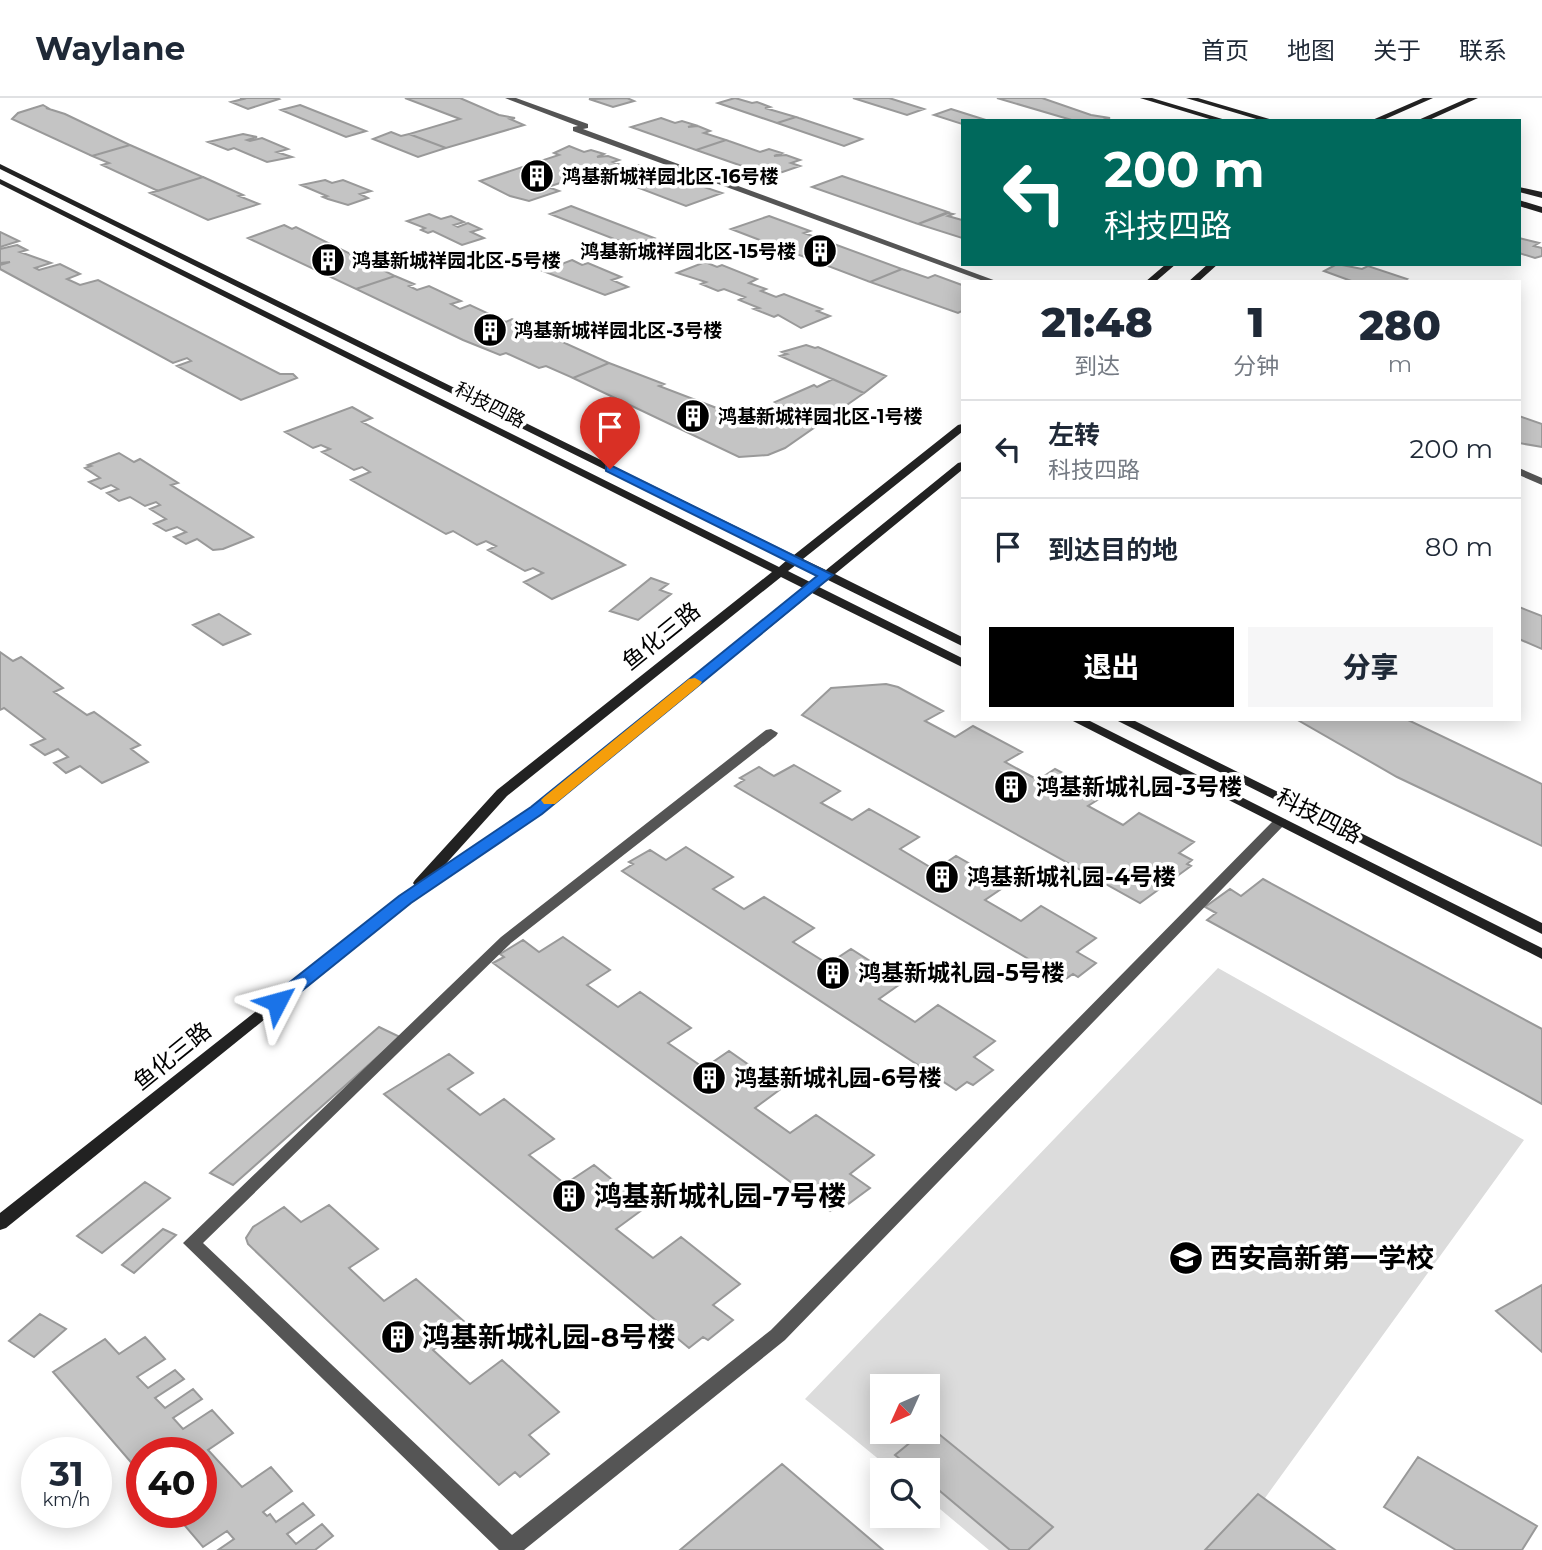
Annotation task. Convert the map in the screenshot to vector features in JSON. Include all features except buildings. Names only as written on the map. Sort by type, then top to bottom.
[{"type":"street","points":[[509,98],[585,126],[576,129],[990,280]]},
{"type":"street","points":[[1144,98],[1218,119]]},
{"type":"street","points":[[1190,98],[1265,119]]},
{"type":"street","points":[[1379,119],[1429,98]]},
{"type":"street","points":[[1425,119],[1474,98]]},
{"type":"street","points":[[1185,109],[1204,102]]},
{"type":"street","name":"科技四路","points":[[0,166],[961,642]]},
{"type":"street","name":"科技四路","points":[[0,181],[961,662]]},
{"type":"street","points":[[1522,192],[1542,195]]},
{"type":"street","points":[[1521,204],[1542,210]]},
{"type":"street","points":[[1152,280],[1169,266]]},
{"type":"street","points":[[1194,280],[1212,266]]},
{"type":"street","name":"鱼化三路","points":[[405,900],[502,793],[961,428]]},
{"type":"street","name":"鱼化三路","points":[[0,1223],[405,900],[537,811],[961,467]]},
{"type":"street","points":[[1521,472],[1542,482]]},
{"type":"street","name":"科技四路","points":[[1079,721],[1542,954]]},
{"type":"street","name":"科技四路","points":[[1124,721],[1542,929]]},
{"type":"street","points":[[771,733],[506,940],[192,1243],[511,1548],[778,1335],[1280,822]]},
{"type":"shaded area","name":"西安高新第一学校","points":[[1218,968],[1524,1140],[1265,1498],[1217,1550],[989,1550],[940,1509],[940,1458],[877,1458],[805,1399]]},
{"type":"slow traffic","points":[[549,800],[695,682]]},
{"type":"place","name":"鸿基新城祥园北区-16号楼","points":[[537,176]]},
{"type":"place","name":"鸿基新城祥园北区-15号楼","points":[[820,251]]},
{"type":"place","name":"鸿基新城祥园北区-5号楼","points":[[328,260]]},
{"type":"place","name":"鸿基新城祥园北区-3号楼","points":[[490,330]]},
{"type":"place","name":"鸿基新城祥园北区-1号楼","points":[[693,416]]},
{"type":"place","name":"鸿基新城礼园-3号楼","points":[[1011,787]]},
{"type":"place","name":"鸿基新城礼园-4号楼","points":[[942,877]]},
{"type":"place","name":"鸿基新城礼园-5号楼","points":[[833,973]]},
{"type":"place","name":"鸿基新城礼园-6号楼","points":[[709,1078]]},
{"type":"place","name":"鸿基新城礼园-7号楼","points":[[569,1196]]},
{"type":"place","name":"西安高新第一学校","points":[[1186,1258]]},
{"type":"place","name":"鸿基新城礼园-8号楼","points":[[398,1337]]},
{"type":"route","points":[[277,1002],[405,900],[537,811],[826,575],[610,469]]}]
